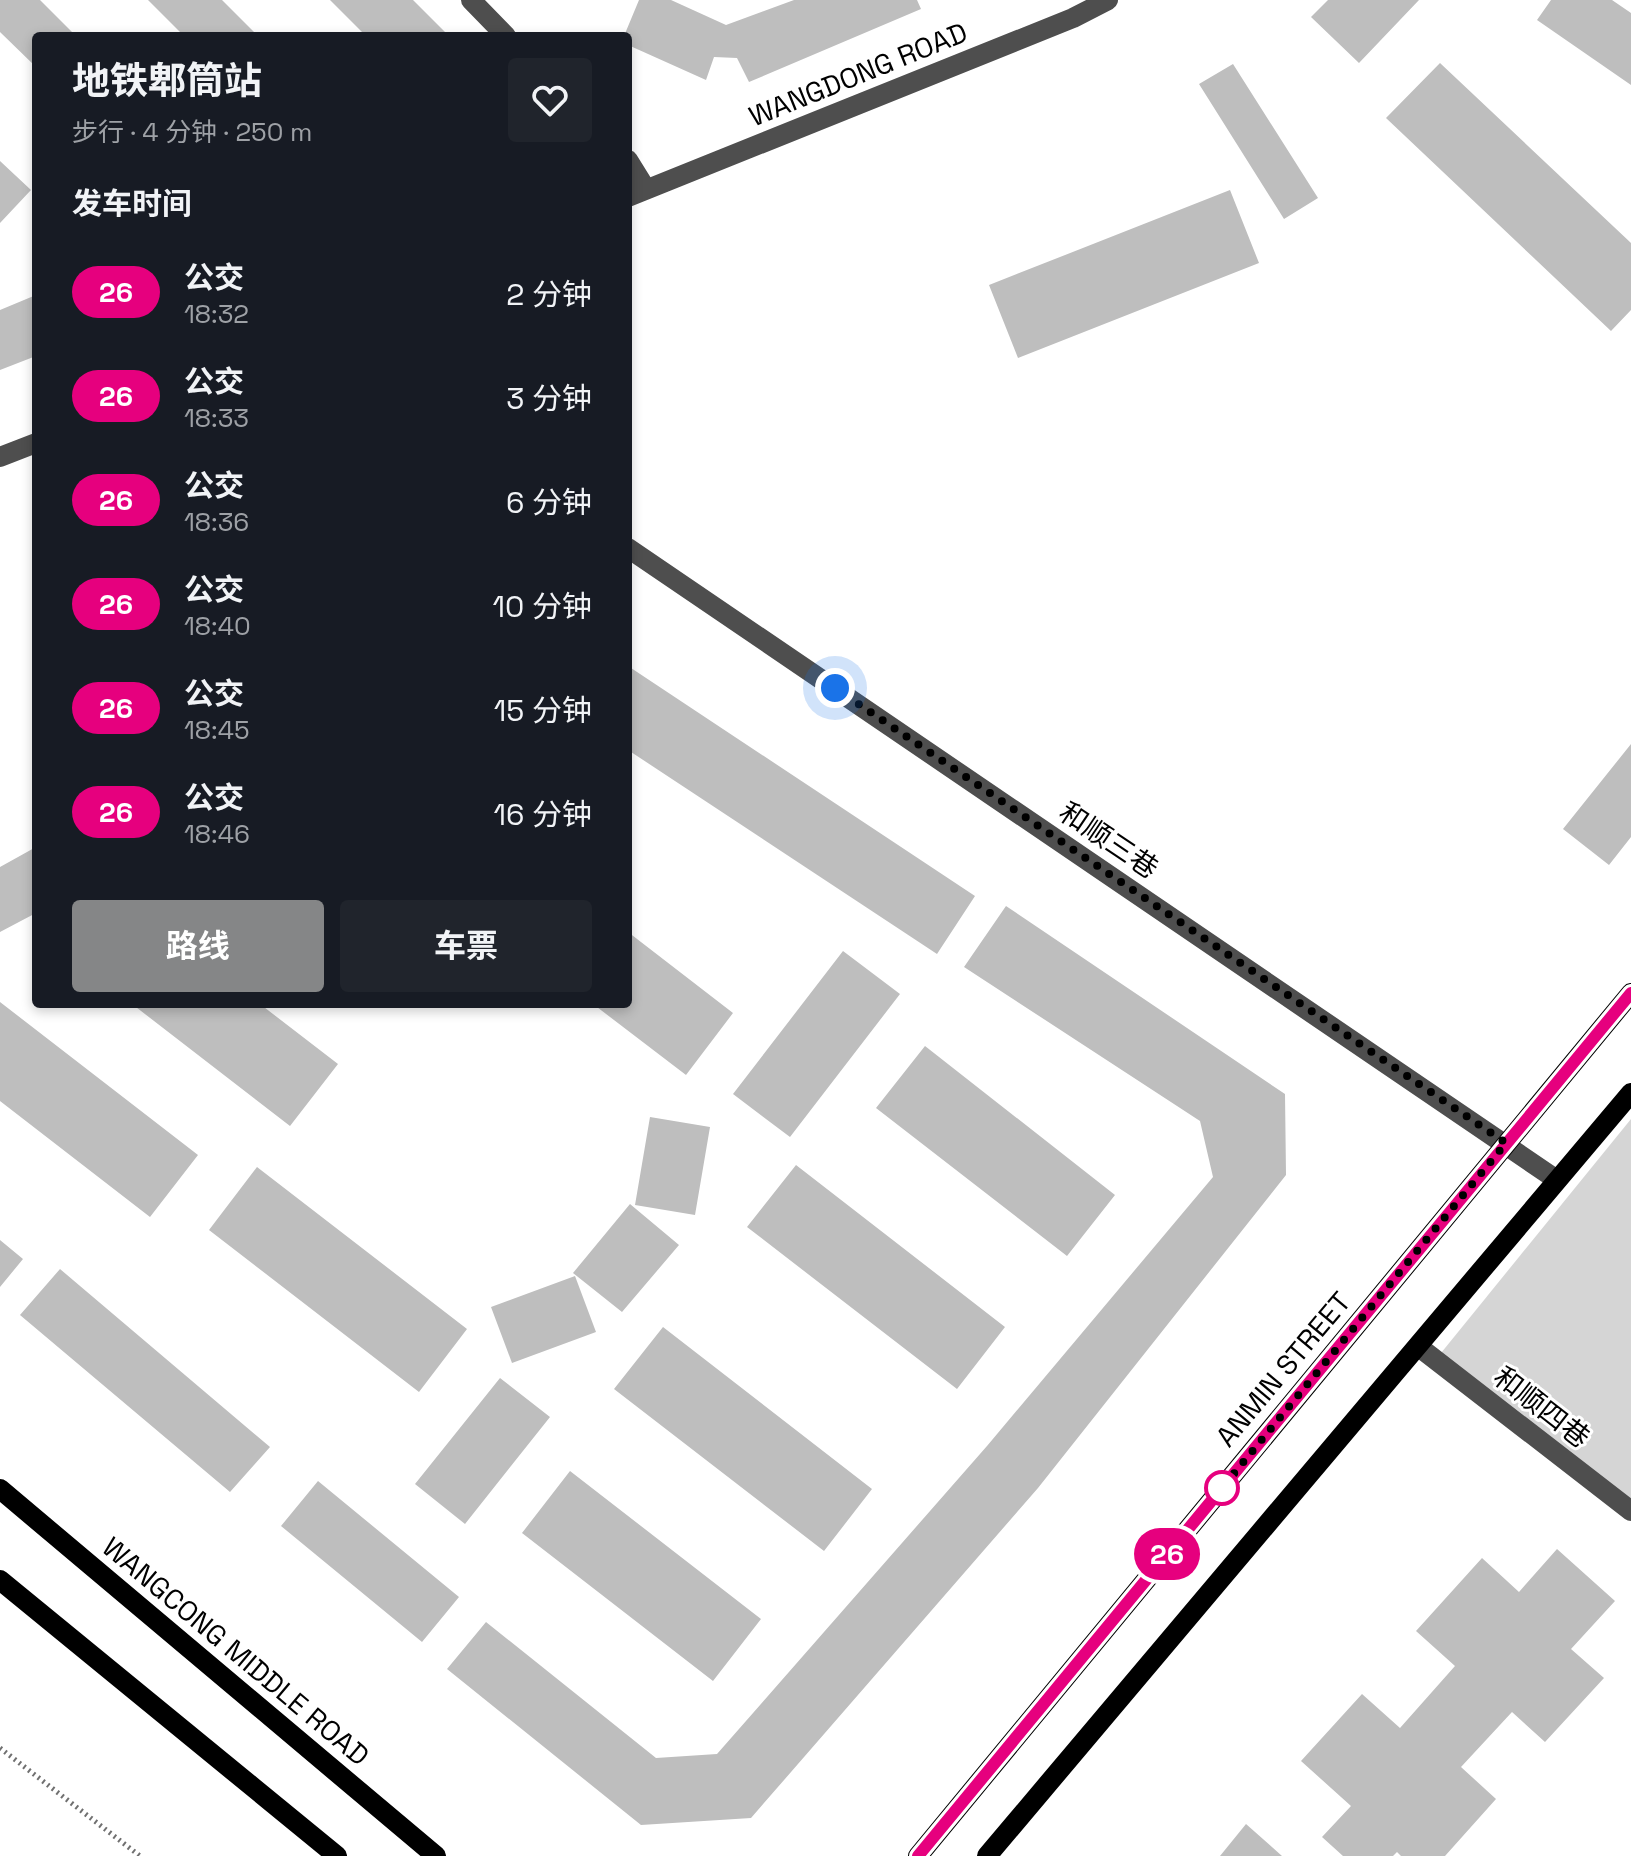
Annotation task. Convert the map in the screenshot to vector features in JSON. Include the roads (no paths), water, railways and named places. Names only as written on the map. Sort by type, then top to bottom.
[{"type":"main road","name":"ANMIN STREET","points":[[918,1856],[1631,993]]},
{"type":"main road","points":[[987,1856],[1631,1093]]},
{"type":"main road","name":"WANGCONG MIDDLE ROAD","points":[[0,1489],[436,1856]]},
{"type":"main road","points":[[0,1580],[337,1856]]},
{"type":"street","points":[[471,0],[502,32]]},
{"type":"street","name":"WANGDONG ROAD","points":[[637,193],[1073,18],[1108,0]]},
{"type":"street","points":[[0,457],[32,445]]},
{"type":"street","name":"和顺三巷","points":[[632,551],[1557,1180]]},
{"type":"street","name":"和顺四巷","points":[[1419,1347],[1631,1511]]}]
